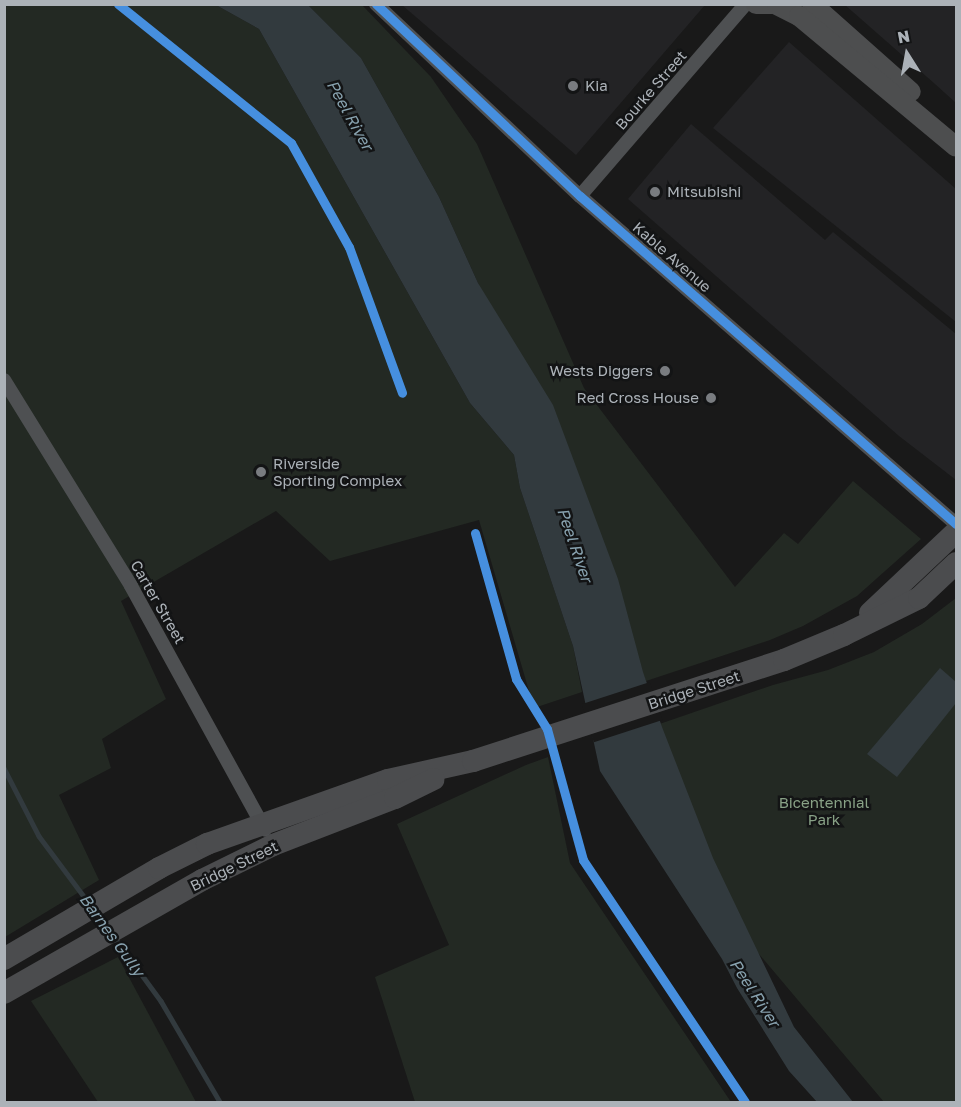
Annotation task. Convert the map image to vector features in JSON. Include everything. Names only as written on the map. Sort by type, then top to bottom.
[{"type":"main road","points":[[756,4],[778,5],[799,16],[957,147]]},
{"type":"main road","points":[[812,4],[957,131]]},
{"type":"main road","name":"Bridge Street","points":[[844,635],[908,580],[957,532]]},
{"type":"main road","name":"Bridge Street","points":[[10,989],[136,917],[273,845],[396,798],[473,761],[770,665],[844,635],[919,598],[957,563]]},
{"type":"main road","name":"Bridge Street","points":[[4,959],[117,892],[207,844],[388,780],[473,761]]},
{"type":"street","name":"Kable Avenue","points":[[376,4],[580,196],[957,524]]},
{"type":"street","name":"Bourke Street","points":[[580,196],[746,4]]},
{"type":"street","name":"Carter Street","points":[[4,380],[130,586],[273,845]]},
{"type":"shaded area","points":[[402,5],[705,5],[576,155]]},
{"type":"shaded area","points":[[845,5],[956,5],[956,103],[935,84]]},
{"type":"shaded area","points":[[789,42],[956,189],[956,322],[713,128]]},
{"type":"shaded area","points":[[691,124],[825,240],[833,232],[956,334],[956,480],[899,436],[628,199]]},
{"type":"green space","name":"Riverside Sporting Complex","points":[[5,5],[216,5],[259,29],[470,403],[514,455],[520,488],[573,646],[582,692],[534,708],[479,520],[330,561],[276,511],[121,601],[166,699],[102,739],[111,768],[59,795],[99,880],[5,937]]},
{"type":"green space","points":[[308,5],[362,5],[431,77],[477,144],[584,388],[735,587],[784,533],[798,544],[853,481],[921,539],[857,596],[803,626],[770,640],[646,681],[478,283],[439,197],[361,58]]},
{"type":"green space","name":"Bicentennial Park","points":[[956,598],[956,1102],[884,1102],[726,915],[645,729],[773,685],[828,670],[874,652],[922,624]]},
{"type":"green space","points":[[548,757],[570,863],[731,1102],[415,1102],[375,977],[449,945],[397,824]]},
{"type":"green space","points":[[118,957],[196,1102],[98,1102],[31,1001]]},
{"type":"water","name":"Peel River","points":[[216,5],[308,5],[361,58],[439,197],[478,283],[553,405],[618,579],[643,672],[662,727],[713,858],[794,1027],[853,1102],[817,1102],[789,1071],[737,988],[722,959],[600,771],[573,646],[520,488],[514,455],[470,403],[259,29]]},
{"type":"water","points":[[940,668],[956,682],[956,703],[897,777],[867,754]]},
{"type":"pier","points":[[650,682],[662,720],[594,742],[582,704]]},
{"type":"waterway","name":"Barnes Gully","points":[[4,768],[39,836],[89,903]]},
{"type":"waterway","name":"Barnes Gully","points":[[95,912],[107,927]]},
{"type":"waterway","name":"Barnes Gully","points":[[115,938],[161,1001],[220,1102]]},
{"type":"cycle path","points":[[118,4],[291,143],[349,247],[402,393]]},
{"type":"cycle path","points":[[376,4],[580,196],[956,524]]},
{"type":"cycle path","points":[[475,533],[516,679],[547,729],[583,860],[745,1102]]},
{"type":"place","name":"Kia","points":[[573,86]]},
{"type":"place","name":"Mitsubishi","points":[[655,192]]},
{"type":"place","name":"Wests Diggers","points":[[665,371]]},
{"type":"place","name":"Red Cross House","points":[[711,398]]},
{"type":"place","name":"Riverside Sporting Complex","points":[[261,472]]}]
